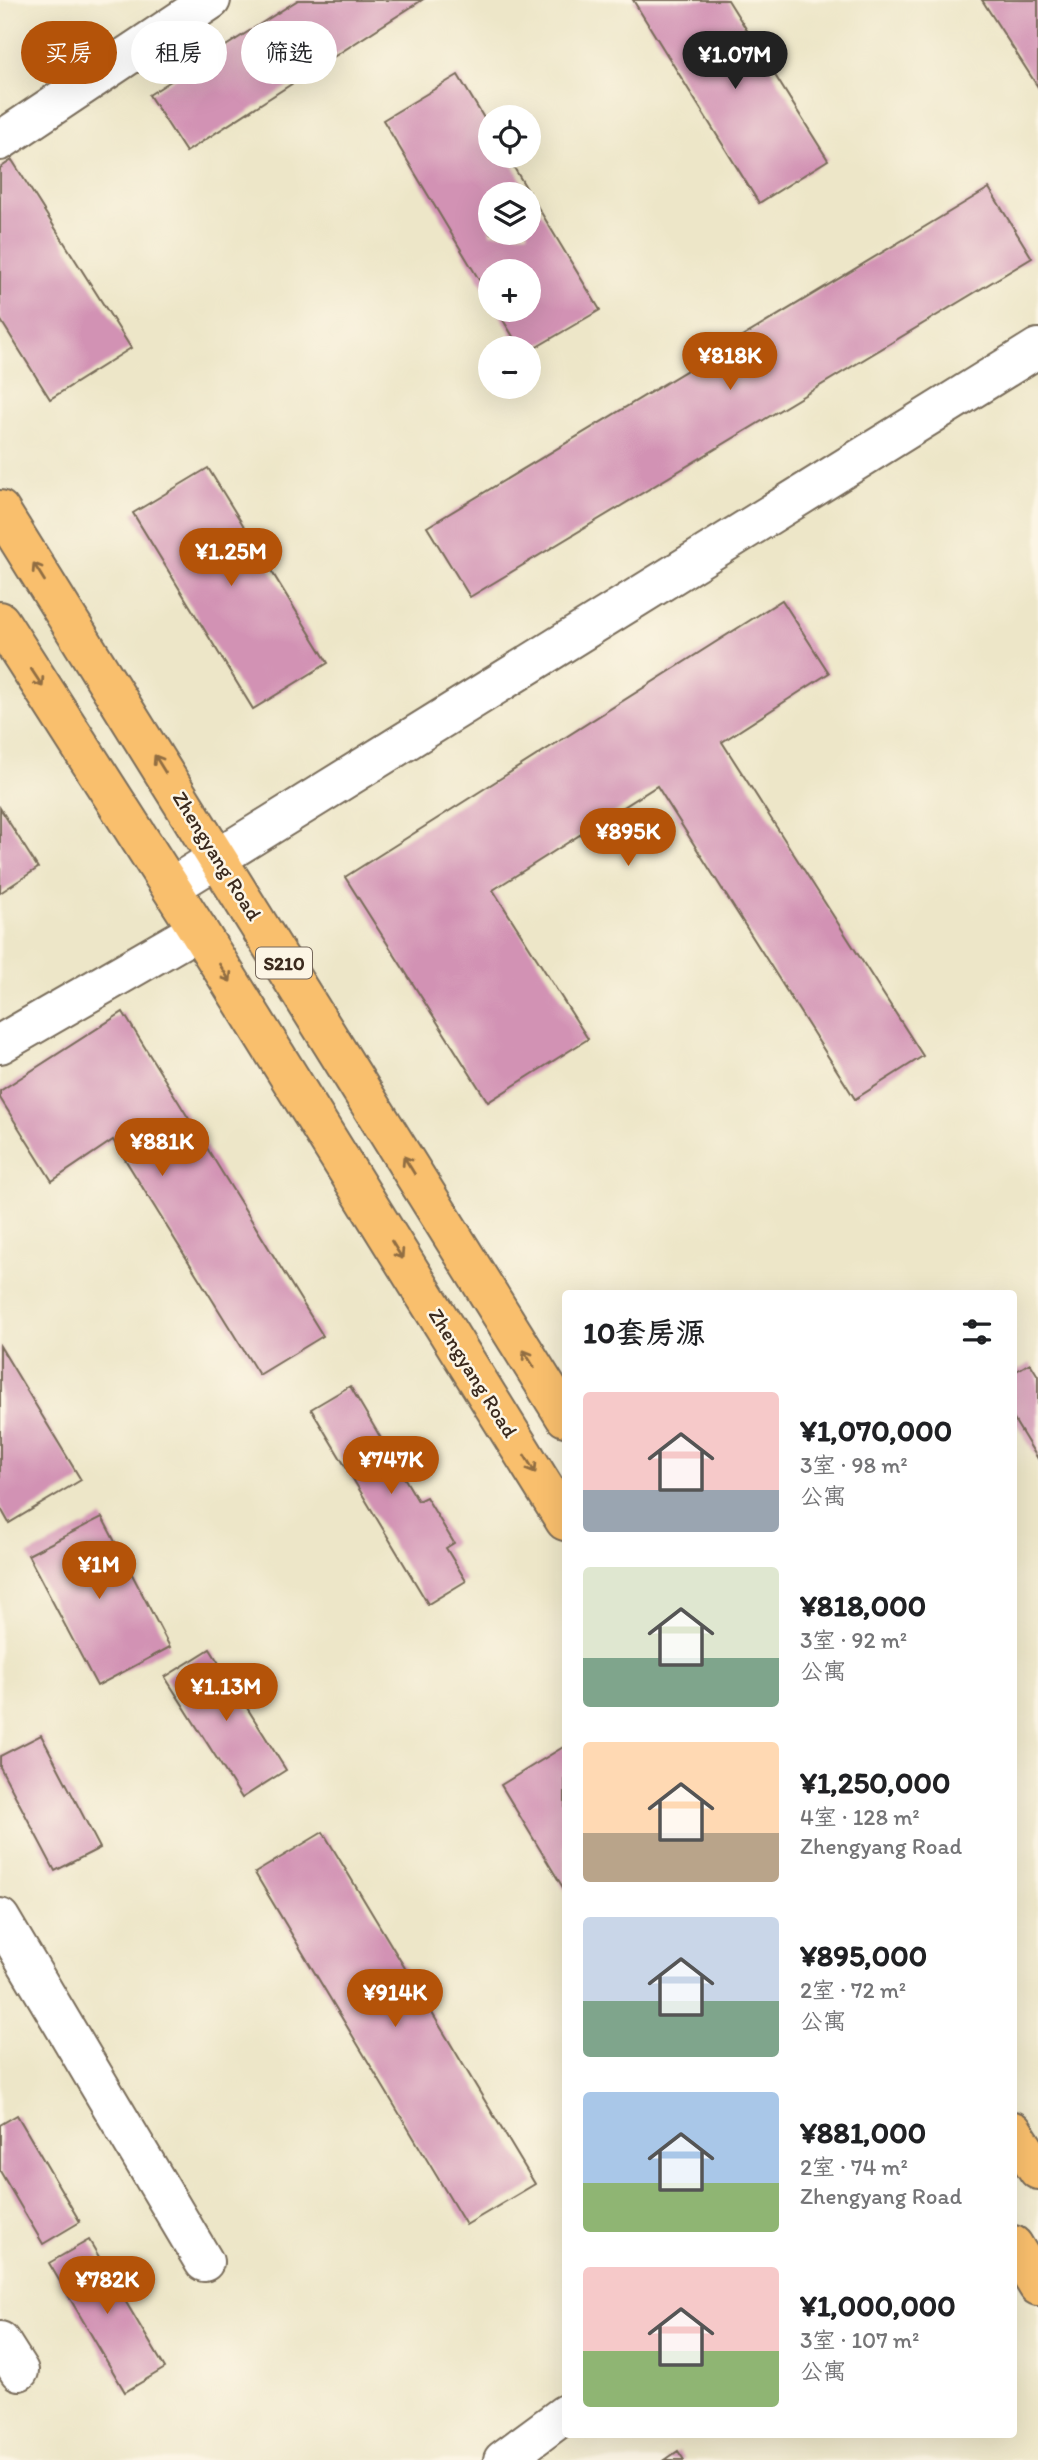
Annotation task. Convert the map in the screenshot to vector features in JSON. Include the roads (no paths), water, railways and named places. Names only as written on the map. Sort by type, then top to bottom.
[{"type":"main road","name":"Zhengyang Road","points":[[0,510],[562,1412]]},
{"type":"main road","name":"Zhengyang Road","points":[[0,621],[198,930],[562,1516]]},
{"type":"main road","points":[[1017,2137],[1038,2170]]},
{"type":"main road","points":[[1017,2252],[1038,2286]]},
{"type":"street","points":[[0,141],[211,0]]},
{"type":"street","points":[[171,887],[1038,348]]},
{"type":"street","points":[[0,1044],[198,930]]},
{"type":"street","points":[[0,1918],[204,2262]]},
{"type":"street","points":[[503,2460],[562,2416]]}]
